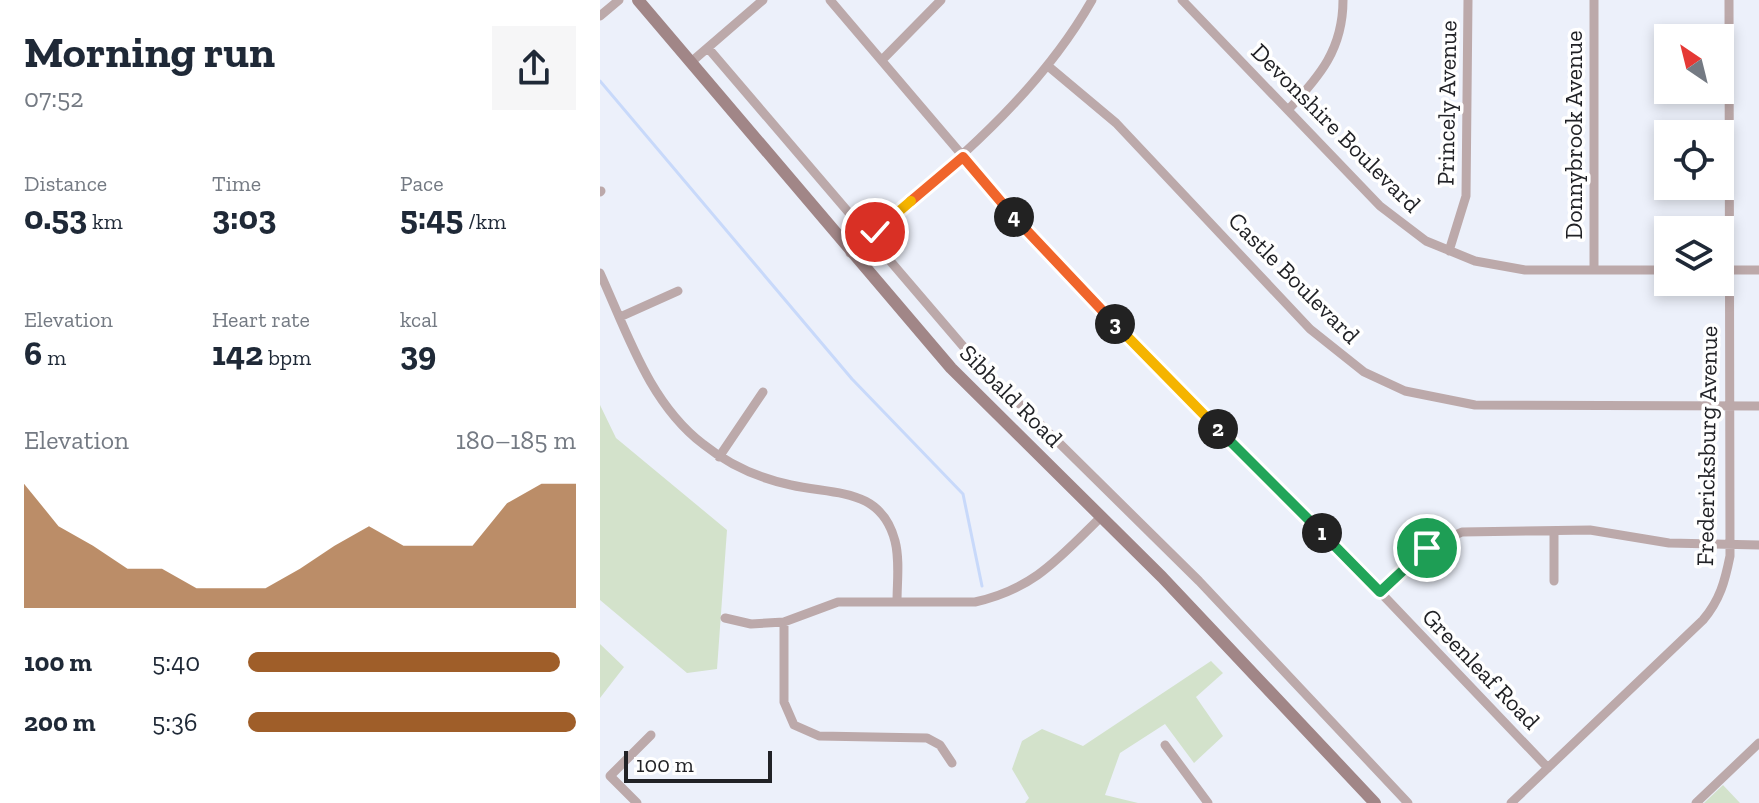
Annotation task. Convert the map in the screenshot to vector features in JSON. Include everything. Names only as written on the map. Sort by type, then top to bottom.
[{"type":"street","points":[[600,16],[619,0]]},
{"type":"street","name":"Sibbald Road","points":[[638,0],[850,253],[977,395],[1101,517],[1375,803]]},
{"type":"street","points":[[690,63],[763,0]]},
{"type":"street","name":"Greenleaf Road","points":[[830,0],[1054,263],[1380,592],[1548,768]]},
{"type":"street","points":[[882,60],[941,0]]},
{"type":"street","points":[[850,253],[963,157],[1048,66],[1092,0]]},
{"type":"street","name":"Devonshire Boulevard","points":[[1182,0],[1394,219],[1449,251],[1498,267],[1654,270]]},
{"type":"street","points":[[1288,110],[1329,62],[1341,32],[1343,0]]},
{"type":"street","name":"Princely Avenue","points":[[1449,251],[1466,196],[1468,0]]},
{"type":"street","name":"Donnybrook Avenue","points":[[1594,0],[1594,270]]},
{"type":"street","name":"Fredericksburg Avenue","points":[[1725,216],[1729,0]]},
{"type":"street","points":[[708,48],[974,359],[1199,581],[1408,803]]},
{"type":"street","name":"Castle Boulevard","points":[[1048,66],[1116,123],[1310,329],[1364,372],[1405,391],[1475,405],[1759,406]]},
{"type":"street","points":[[1734,270],[1759,270]]},
{"type":"street","points":[[600,273],[645,371],[670,411],[719,457],[770,480],[851,493],[873,505],[882,515],[895,541],[897,602]]},
{"type":"street","points":[[620,317],[678,291]]},
{"type":"street","name":"Fredericksburg Avenue","points":[[1511,803],[1714,607],[1726,580],[1730,545],[1725,296]]},
{"type":"street","points":[[719,457],[763,392]]},
{"type":"street","points":[[725,618],[751,624],[784,622],[825,604],[975,602],[1015,591],[1046,571],[1101,517]]},
{"type":"street","points":[[1380,592],[1427,548],[1462,532],[1554,533],[1590,530],[1669,543],[1759,545]]},
{"type":"street","points":[[1554,533],[1554,581]]},
{"type":"street","points":[[784,622],[784,702],[794,725],[819,736],[927,738],[940,745],[952,763]]},
{"type":"street","points":[[637,803],[610,776],[651,735]]},
{"type":"street","points":[[1696,803],[1759,743]]},
{"type":"street","points":[[1165,745],[1208,803]]},
{"type":"green space","points":[[600,405],[616,438],[727,530],[717,669],[687,673],[600,600]]},
{"type":"green space","points":[[600,644],[624,667],[600,698]]},
{"type":"green space","points":[[1211,661],[1223,673],[1196,697],[1223,736],[1194,763],[1165,724],[1120,753],[1105,795],[1138,803],[1025,803],[1029,798],[1012,769],[1022,741],[1042,729],[1083,746]]},
{"type":"green space","points":[[1723,785],[1740,803],[1704,803]]},
{"type":"waterway","points":[[600,81],[852,379],[963,494],[982,586]]},
{"type":"route","points":[[875,232],[963,157],[1054,263],[1380,592],[1427,548]]}]
